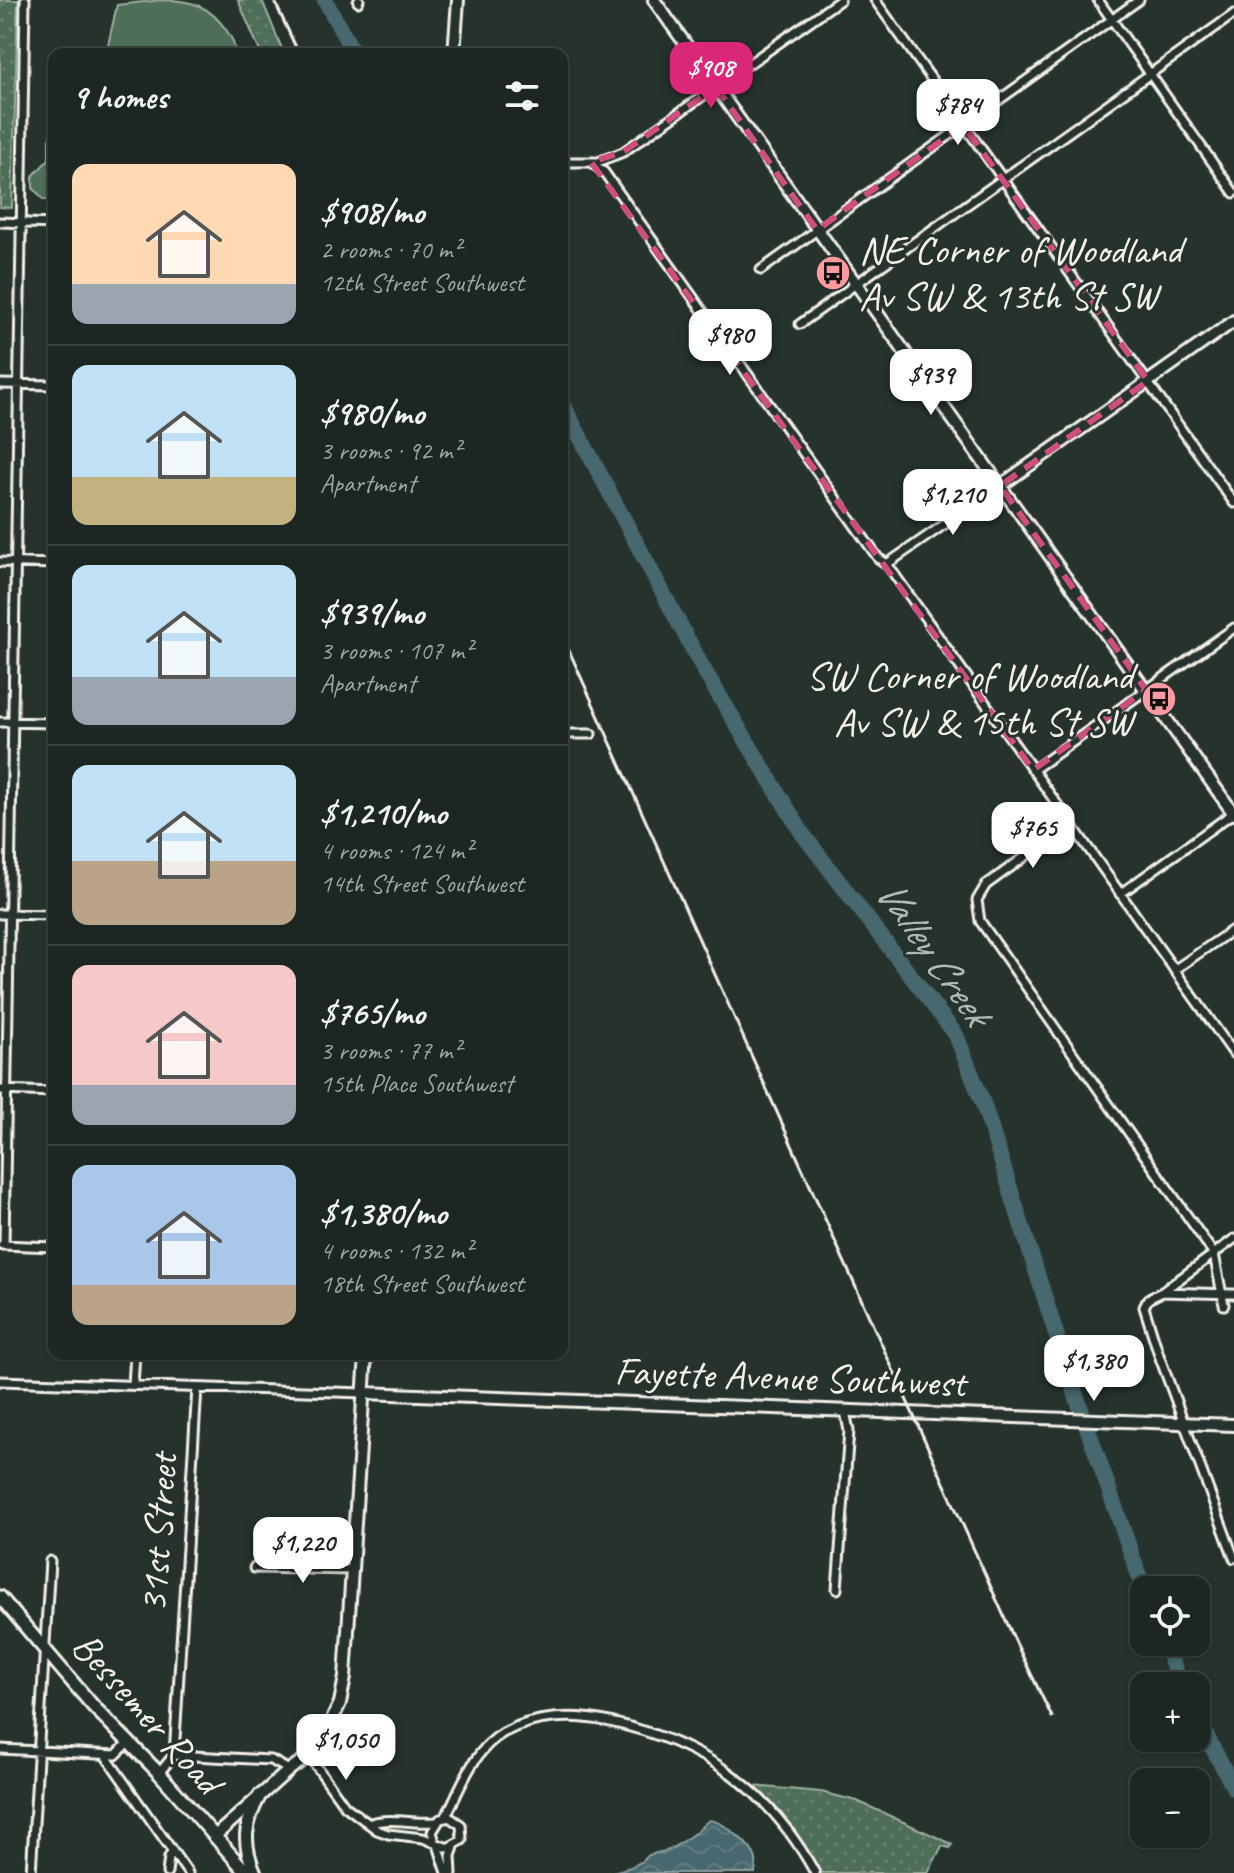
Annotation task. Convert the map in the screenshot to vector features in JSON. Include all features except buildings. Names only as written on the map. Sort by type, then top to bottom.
[{"type":"main road","name":"Bessemer Road","points":[[0,1597],[93,1706],[159,1773],[247,1873]]},
{"type":"main road","points":[[255,1873],[247,1856],[244,1838],[246,1822],[260,1795]]},
{"type":"street","points":[[25,0],[2,1245],[48,1247]]},
{"type":"street","points":[[454,48],[458,0]]},
{"type":"street","points":[[654,0],[1233,814],[1120,894]]},
{"type":"street","points":[[568,162],[609,159],[623,152],[840,0]]},
{"type":"street","points":[[875,0],[1234,503]]},
{"type":"street","points":[[1098,0],[1234,193]]},
{"type":"street","points":[[761,270],[1139,0]]},
{"type":"street","points":[[800,324],[1234,14]]},
{"type":"street","points":[[591,162],[604,172],[878,558],[887,564],[1234,1054]]},
{"type":"street","points":[[0,222],[48,224]]},
{"type":"street","points":[[887,564],[1234,321]]},
{"type":"street","points":[[0,384],[48,385]]},
{"type":"street","points":[[0,562],[48,564]]},
{"type":"street","points":[[1033,770],[1234,628]]},
{"type":"street","points":[[0,722],[48,723]]},
{"type":"street","points":[[568,734],[591,734]]},
{"type":"street","points":[[1070,824],[980,891],[977,905],[980,921],[1214,1254],[1224,1305]]},
{"type":"street","points":[[0,914],[48,915]]},
{"type":"street","points":[[1174,970],[1234,929]]},
{"type":"street","points":[[3,1090],[48,1092]]},
{"type":"street","points":[[1234,1239],[1146,1301],[1145,1315],[1234,1558]]},
{"type":"street","points":[[1162,1292],[1234,1294]]},
{"type":"street","points":[[133,1385],[135,1360]]},
{"type":"street","points":[[215,1836],[309,1756],[322,1741],[340,1703],[345,1677],[366,1360]]},
{"type":"street","points":[[0,1381],[364,1393]]},
{"type":"street","name":"31st Street","points":[[174,1755],[197,1388]]},
{"type":"street","name":"Fayette Avenue Southwest","points":[[364,1393],[1234,1425]]},
{"type":"street","points":[[837,1589],[849,1431],[845,1411]]},
{"type":"street","points":[[31,1873],[50,1561]]},
{"type":"street","points":[[254,1568],[352,1570]]},
{"type":"street","points":[[445,1818],[478,1754],[501,1734],[523,1724],[560,1717],[595,1719],[644,1729],[695,1749],[730,1772],[760,1799],[787,1830],[815,1873]]},
{"type":"street","points":[[0,1749],[116,1755],[129,1742]]},
{"type":"street","points":[[105,1755],[188,1873]]},
{"type":"street","points":[[159,1773],[174,1755],[271,1760],[289,1770]]},
{"type":"street","points":[[309,1756],[345,1806],[377,1830],[454,1847]]},
{"type":"street","points":[[457,1820],[462,1784]]},
{"type":"street","points":[[371,1823],[383,1819],[415,1824],[445,1818],[457,1820],[463,1836],[454,1847],[449,1873]]},
{"type":"street","points":[[436,1822],[432,1832],[449,1873]]},
{"type":"street","points":[[167,1873],[169,1857],[173,1852]]},
{"type":"highlighted area","points":[[716,87],[817,230],[963,125],[1148,381],[1000,486],[1146,690],[1033,770],[591,162],[623,152]]},
{"type":"green space","points":[[0,0],[18,0],[12,208],[0,207]]},
{"type":"green space","points":[[162,0],[191,3],[220,22],[234,48],[107,48],[117,5]]},
{"type":"green space","points":[[238,0],[262,0],[282,48],[258,48]]},
{"type":"green space","points":[[48,160],[48,200],[44,200],[33,188],[33,176]]},
{"type":"green space","points":[[752,1786],[821,1792],[857,1801],[952,1844],[950,1848],[942,1846],[928,1873],[819,1873],[783,1817]]},
{"type":"water","points":[[709,1820],[729,1829],[749,1847],[756,1859],[755,1873],[609,1873],[631,1867],[649,1855],[669,1850]]},
{"type":"waterway","name":"Valley Creek","points":[[325,0],[351,48]]},
{"type":"waterway","name":"Valley Creek","points":[[568,414],[705,672],[802,833],[956,1035],[983,1103],[1071,1381],[1139,1576]]},
{"type":"waterway","name":"Valley Creek","points":[[1169,1656],[1176,1672]]},
{"type":"waterway","name":"Valley Creek","points":[[1210,1743],[1234,1788]]},
{"type":"railway","points":[[274,0],[296,48]]},
{"type":"railway","points":[[568,648],[1052,1717]]},
{"type":"place","name":"NE Corner of Woodland Av SW & 13th St SW","points":[[833,273]]},
{"type":"place","name":"SW Corner of Woodland Av SW & 15th St SW","points":[[1159,699]]}]
